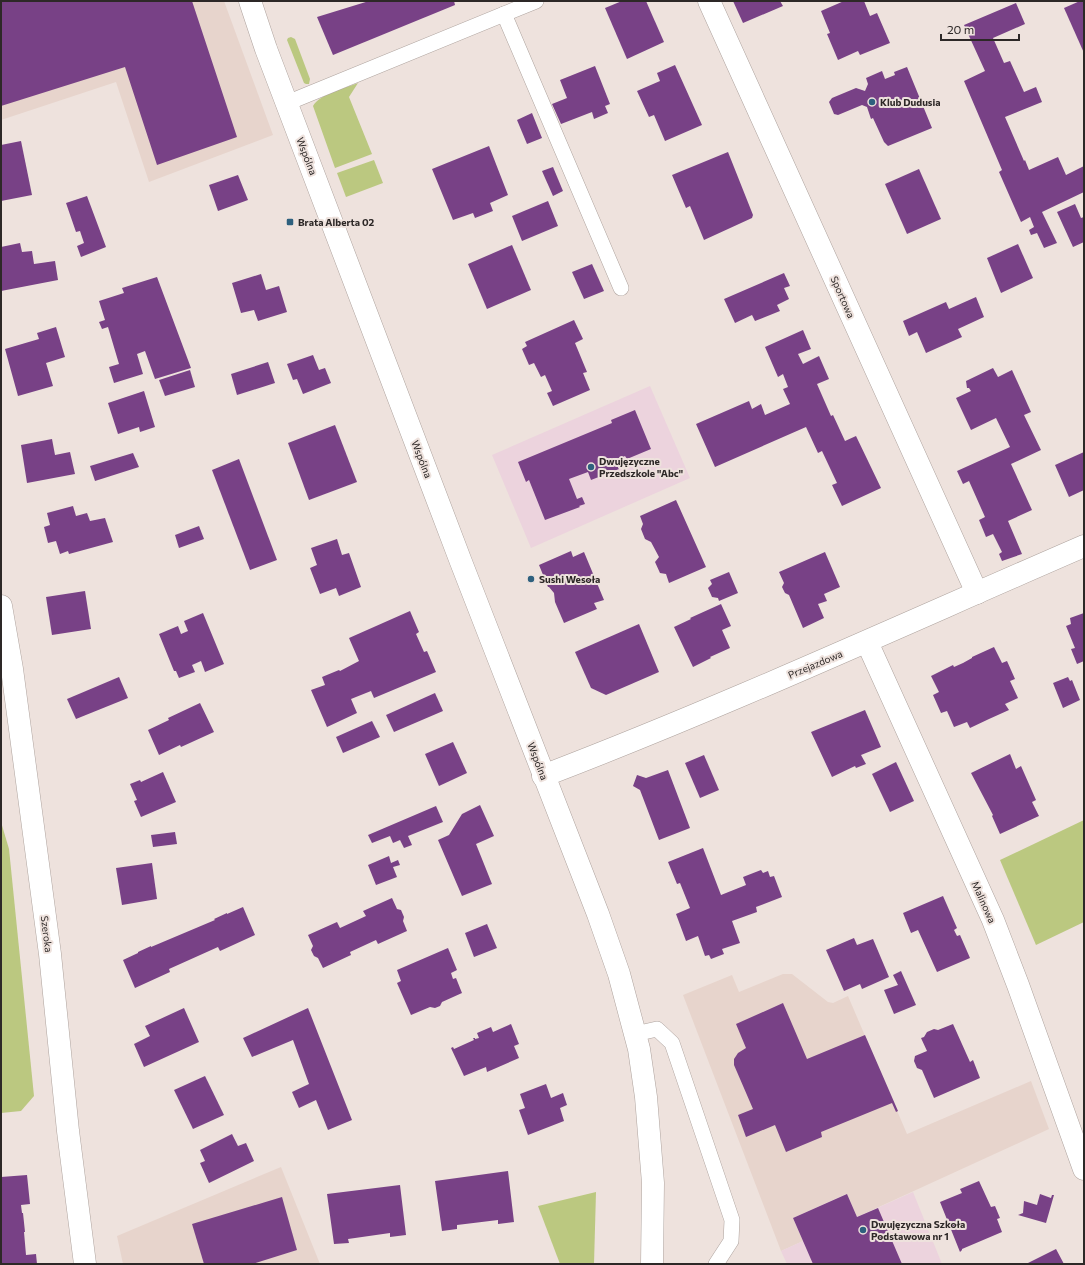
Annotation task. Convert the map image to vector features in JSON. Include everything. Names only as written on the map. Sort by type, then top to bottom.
[{"type":"street","name":"Wspólna","points":[[250,1],[266,49],[543,776],[598,914],[619,974],[635,1034],[644,1080],[653,1183],[652,1264]]},
{"type":"street","name":"Sportowa","points":[[709,1],[977,593]]},
{"type":"street","name":"Przejazdowa","points":[[543,776],[867,642],[1084,546]]},
{"type":"street","name":"Szeroka","points":[[1,606],[7,670],[50,954],[68,1131],[85,1264]]},
{"type":"street","name":"Malinowa","points":[[867,642],[993,920],[1021,992],[1084,1169]]},
{"type":"lane","points":[[287,103],[536,1]]},
{"type":"lane","points":[[504,14],[621,288]]},
{"type":"lane","points":[[635,1034],[657,1029],[672,1043],[732,1220],[731,1241],[716,1264]]},
{"type":"shaded area","points":[[1,1],[224,1],[273,135],[149,182],[116,82],[1,120]]},
{"type":"shaded area","name":"Dwujęzyczne Przedszkole \"Abc\"","points":[[650,386],[690,478],[531,548],[492,455]]},
{"type":"shaded area","points":[[783,974],[792,974],[828,1002],[833,1003],[848,996],[907,1134],[1031,1081],[1049,1129],[857,1217],[846,1194],[793,1218],[803,1241],[781,1251],[683,995],[732,975],[739,992]]},
{"type":"shaded area","points":[[281,1167],[320,1264],[123,1264],[117,1236]]},
{"type":"shaded area","name":"Dwujęzyczna Szkoła Podstawowa nr 1","points":[[913,1192],[942,1264],[787,1264],[781,1251],[803,1241],[793,1218],[847,1194],[857,1217]]},
{"type":"green space","points":[[291,37],[295,39],[310,79],[309,84],[304,83],[287,40]]},
{"type":"green space","points":[[358,83],[349,97],[372,154],[335,168],[313,106],[321,98],[340,89]]},
{"type":"green space","points":[[374,160],[383,183],[346,197],[337,173]]},
{"type":"green space","points":[[1084,820],[1084,922],[1036,945],[1000,860]]},
{"type":"green space","points":[[1,822],[9,849],[34,1096],[21,1111],[1,1113]]},
{"type":"green space","points":[[596,1192],[594,1264],[560,1264],[538,1206]]},
{"type":"building","points":[[1,1],[192,1],[237,137],[157,165],[125,67],[1,106]]},
{"type":"building","points":[[369,1],[454,1],[455,5],[333,55],[317,17]]},
{"type":"building","points":[[622,1],[646,1],[664,42],[627,59],[605,8]]},
{"type":"building","points":[[733,1],[780,1],[783,6],[743,23]]},
{"type":"building","points":[[844,1],[864,1],[870,16],[877,13],[890,43],[860,55],[858,51],[838,60],[827,34],[830,33],[821,11]]},
{"type":"building","points":[[1080,1],[1084,1],[1084,53],[1064,8]]},
{"type":"building","points":[[1016,3],[1025,24],[993,38],[1004,63],[1010,61],[1024,92],[1036,87],[1042,102],[1005,117],[1029,170],[1058,157],[1066,175],[1084,166],[1084,192],[1042,212],[1057,243],[1044,248],[1037,233],[1031,235],[1029,230],[1034,227],[1030,217],[1021,222],[999,172],[1002,170],[964,81],[985,71],[964,25]]},
{"type":"building","points":[[675,65],[702,125],[665,141],[654,115],[649,117],[637,91],[660,81],[657,73]]},
{"type":"building","points":[[595,66],[610,104],[605,106],[608,113],[594,119],[592,112],[561,124],[552,104],[567,98],[560,80]]},
{"type":"building","points":[[907,67],[932,128],[888,146],[884,142],[873,118],[871,119],[867,107],[862,105],[838,115],[834,114],[829,102],[832,98],[856,88],[865,91],[868,84],[866,78],[882,71],[885,79],[895,75],[894,72]]},
{"type":"building","points":[[532,113],[542,138],[527,144],[517,120]]},
{"type":"building","points":[[21,141],[32,195],[1,201],[1,145]]},
{"type":"building","points":[[489,146],[508,195],[490,203],[493,211],[475,218],[473,213],[453,220],[432,169]]},
{"type":"building","points":[[728,152],[753,215],[752,218],[704,240],[690,206],[686,208],[672,175]]},
{"type":"building","points":[[553,167],[563,191],[553,196],[542,171]]},
{"type":"building","points":[[919,169],[941,219],[907,234],[885,184]]},
{"type":"building","points":[[238,175],[248,200],[218,211],[209,185]]},
{"type":"building","points":[[87,196],[106,247],[81,257],[77,246],[84,243],[80,231],[76,232],[66,203]]},
{"type":"building","points":[[548,201],[558,226],[522,241],[512,216]]},
{"type":"building","points":[[1075,204],[1081,218],[1084,217],[1084,242],[1073,247],[1057,212]]},
{"type":"building","points":[[20,243],[22,252],[32,251],[34,264],[55,261],[58,280],[1,291],[1,247]]},
{"type":"building","points":[[1018,244],[1033,278],[1001,293],[987,258]]},
{"type":"building","points":[[512,245],[531,290],[487,309],[468,264]]},
{"type":"building","points":[[592,264],[604,291],[584,299],[572,272]]},
{"type":"building","points":[[784,273],[790,286],[784,288],[789,299],[777,305],[780,311],[755,321],[752,315],[735,323],[724,299]]},
{"type":"building","points":[[261,274],[266,290],[279,286],[287,312],[258,321],[254,310],[241,313],[232,283]]},
{"type":"building","points":[[157,277],[191,368],[155,379],[145,351],[137,354],[143,374],[114,383],[109,367],[119,364],[108,327],[102,329],[99,322],[105,320],[99,301],[124,293],[122,288]]},
{"type":"building","points":[[976,297],[984,317],[958,329],[962,337],[926,353],[917,332],[909,336],[903,321],[946,302],[949,309]]},
{"type":"building","points":[[574,320],[583,339],[575,343],[587,372],[583,373],[590,390],[553,406],[547,393],[552,391],[545,375],[541,377],[534,363],[529,365],[522,349],[527,346],[525,342]]},
{"type":"building","points":[[56,327],[65,357],[46,363],[53,386],[18,396],[5,349],[39,339],[37,333]]},
{"type":"building","points":[[803,330],[811,349],[798,354],[803,364],[819,356],[829,379],[817,384],[831,416],[833,415],[845,441],[856,436],[881,488],[842,506],[832,485],[837,483],[822,451],[818,453],[806,427],[715,467],[696,424],[749,401],[752,409],[761,404],[765,415],[790,404],[783,389],[788,387],[783,374],[778,377],[765,347]]},
{"type":"building","points":[[313,355],[319,370],[325,368],[331,383],[303,394],[297,379],[293,380],[287,364]]},
{"type":"building","points":[[268,362],[275,383],[237,395],[231,374]]},
{"type":"building","points":[[993,368],[998,377],[1012,370],[1031,412],[1024,415],[1041,450],[1011,464],[1032,510],[1008,521],[1022,554],[1002,561],[999,554],[1002,552],[993,534],[986,537],[979,520],[985,517],[969,481],[963,484],[957,471],[1010,447],[996,418],[971,430],[956,398],[971,391],[967,388],[966,381]]},
{"type":"building","points":[[190,370],[195,387],[165,396],[159,380]]},
{"type":"building","points":[[144,391],[155,427],[140,432],[139,427],[118,434],[108,403]]},
{"type":"building","points":[[635,410],[651,449],[627,459],[625,456],[615,461],[619,469],[591,480],[588,472],[569,479],[577,499],[582,497],[585,504],[545,520],[529,480],[526,482],[518,462],[612,423],[611,420]]},
{"type":"building","points":[[335,425],[357,482],[309,500],[288,443]]},
{"type":"building","points":[[52,439],[55,455],[70,452],[75,474],[27,483],[21,445]]},
{"type":"building","points":[[1084,452],[1084,490],[1069,497],[1055,465]]},
{"type":"building","points":[[133,453],[139,467],[95,481],[90,466]]},
{"type":"building","points":[[239,459],[277,560],[250,570],[212,470]]},
{"type":"building","points":[[676,500],[706,567],[669,583],[666,574],[660,573],[655,562],[659,557],[651,542],[645,539],[641,529],[643,524],[640,516]]},
{"type":"building","points":[[73,506],[76,516],[87,513],[90,521],[105,518],[113,542],[69,554],[68,551],[60,554],[56,541],[48,543],[44,527],[50,525],[47,513]]},
{"type":"building","points":[[199,526],[204,539],[179,548],[175,535]]},
{"type":"building","points":[[337,539],[342,555],[349,553],[361,587],[339,596],[336,588],[320,594],[310,568],[317,565],[311,548]]},
{"type":"building","points":[[571,551],[573,557],[584,552],[604,600],[594,603],[597,609],[564,623],[555,602],[554,593],[548,587],[539,565]]},
{"type":"building","points":[[825,552],[840,587],[824,594],[827,601],[818,604],[824,618],[803,628],[789,595],[785,593],[782,587],[784,583],[779,572]]},
{"type":"building","points":[[729,572],[738,593],[719,601],[718,598],[712,597],[708,588],[712,584],[710,580]]},
{"type":"building","points":[[85,591],[91,629],[52,635],[46,597]]},
{"type":"building","points":[[721,604],[731,626],[722,630],[730,648],[693,667],[674,627]]},
{"type":"building","points":[[410,611],[419,632],[416,634],[424,652],[427,651],[436,672],[374,698],[371,691],[351,699],[357,713],[327,727],[311,690],[325,685],[322,677],[339,670],[340,671],[359,661],[349,638]]},
{"type":"building","points":[[203,613],[224,664],[205,672],[201,661],[192,665],[195,672],[179,678],[176,671],[174,671],[159,634],[178,626],[181,634],[188,631],[184,621]]},
{"type":"building","points":[[1084,613],[1084,661],[1077,664],[1071,649],[1075,648],[1066,626],[1071,624],[1070,618]]},
{"type":"building","points":[[639,624],[659,672],[606,695],[591,688],[575,652]]},
{"type":"building","points":[[994,647],[1002,663],[1007,661],[1015,679],[1010,681],[1018,698],[1005,704],[1009,710],[970,728],[967,722],[954,727],[947,711],[941,713],[933,695],[939,692],[931,676],[953,665],[954,667],[963,663],[972,657]]},
{"type":"building","points":[[119,677],[128,698],[76,719],[67,699]]},
{"type":"building","points":[[1068,677],[1070,681],[1072,680],[1080,700],[1063,708],[1053,683]]},
{"type":"building","points":[[435,693],[443,711],[394,732],[386,715]]},
{"type":"building","points":[[200,703],[214,732],[159,755],[148,730],[169,720],[168,718]]},
{"type":"building","points":[[865,710],[881,747],[861,755],[866,764],[856,768],[855,766],[832,777],[811,732]]},
{"type":"building","points":[[372,721],[380,737],[343,753],[336,737]]},
{"type":"building","points":[[453,742],[467,773],[439,786],[425,754]]},
{"type":"building","points":[[1010,754],[1016,769],[1021,766],[1036,800],[1032,802],[1039,816],[1000,834],[992,816],[993,815],[971,773]]},
{"type":"building","points":[[704,755],[719,790],[700,798],[685,763]]},
{"type":"building","points":[[896,762],[914,801],[890,812],[872,774]]},
{"type":"building","points":[[668,770],[690,828],[659,840],[640,790],[633,786],[637,775],[646,778]]},
{"type":"building","points":[[163,772],[176,802],[141,817],[134,801],[137,800],[130,784],[140,780],[141,782]]},
{"type":"building","points":[[480,805],[494,836],[476,844],[492,884],[462,896],[438,840],[449,835],[462,814]]},
{"type":"building","points":[[436,806],[443,822],[408,836],[412,845],[404,848],[400,840],[393,843],[390,836],[372,843],[368,835]]},
{"type":"building","points":[[175,832],[177,844],[153,847],[151,835]]},
{"type":"building","points":[[703,848],[721,895],[746,885],[743,877],[761,870],[763,873],[768,871],[770,877],[774,876],[782,897],[756,907],[757,912],[732,921],[740,943],[722,949],[724,954],[711,959],[709,955],[705,956],[698,936],[686,941],[676,914],[690,908],[680,883],[677,884],[668,862]]},
{"type":"building","points":[[389,856],[391,863],[398,860],[400,865],[393,867],[397,877],[376,885],[368,865]]},
{"type":"building","points":[[152,863],[157,899],[122,905],[116,868]]},
{"type":"building","points":[[943,896],[957,928],[954,930],[957,936],[960,935],[970,958],[937,972],[918,930],[911,933],[903,913]]},
{"type":"building","points":[[392,898],[397,909],[401,910],[407,931],[378,944],[376,940],[350,952],[351,955],[323,968],[318,958],[314,956],[311,950],[313,946],[308,935],[337,922],[340,928],[366,916],[363,911]]},
{"type":"building","points":[[243,907],[255,935],[220,951],[218,947],[169,969],[170,972],[135,988],[123,960],[151,946]]},
{"type":"building","points":[[487,924],[497,948],[474,957],[465,933]]},
{"type":"building","points":[[854,938],[857,945],[873,939],[889,977],[862,989],[860,984],[844,991],[826,950]]},
{"type":"building","points":[[448,948],[457,970],[451,973],[453,979],[456,978],[462,993],[442,1002],[440,1006],[435,1008],[430,1007],[411,1015],[397,983],[401,981],[397,970]]},
{"type":"building","points":[[901,971],[916,1005],[894,1014],[884,990],[898,985],[893,975]]},
{"type":"building","points":[[783,1003],[807,1059],[865,1035],[898,1111],[896,1112],[892,1103],[821,1132],[822,1137],[786,1152],[775,1125],[746,1137],[738,1115],[753,1109],[734,1065],[734,1059],[738,1053],[746,1048],[736,1024]]},
{"type":"building","points":[[184,1008],[199,1042],[144,1067],[134,1044],[150,1036],[145,1026]]},
{"type":"building","points":[[308,1008],[352,1120],[328,1130],[316,1100],[299,1108],[292,1092],[309,1084],[293,1040],[252,1057],[243,1038]]},
{"type":"building","points":[[511,1024],[519,1044],[514,1046],[519,1058],[487,1072],[486,1067],[464,1076],[451,1048],[453,1047],[454,1049],[474,1040],[473,1038],[479,1038],[477,1033],[491,1027],[493,1032]]},
{"type":"building","points":[[953,1024],[970,1062],[973,1060],[980,1078],[934,1098],[922,1070],[917,1068],[914,1061],[915,1056],[927,1051],[921,1038],[924,1037],[927,1032],[934,1029],[938,1030]]},
{"type":"building","points":[[205,1076],[224,1115],[193,1129],[174,1090]]},
{"type":"building","points":[[546,1084],[551,1098],[563,1093],[567,1105],[560,1108],[564,1121],[528,1135],[519,1110],[525,1108],[520,1094]]},
{"type":"building","points":[[232,1134],[238,1146],[246,1143],[254,1161],[209,1183],[200,1163],[205,1161],[200,1150]]},
{"type":"building","points":[[508,1171],[514,1222],[498,1224],[498,1220],[457,1225],[457,1229],[442,1231],[435,1181]]},
{"type":"building","points":[[27,1175],[30,1204],[21,1205],[25,1232],[26,1255],[36,1254],[37,1264],[1,1264],[1,1177]]},
{"type":"building","points":[[979,1181],[991,1207],[995,1206],[1000,1218],[997,1219],[1002,1232],[962,1249],[960,1252],[940,1202],[962,1193],[960,1189]]},
{"type":"building","points":[[400,1185],[406,1235],[390,1237],[390,1233],[348,1239],[349,1243],[334,1244],[327,1194]]},
{"type":"building","name":"Dwujęzyczna Szkoła Podstawowa nr 1","points":[[847,1194],[857,1217],[878,1208],[902,1264],[813,1264],[793,1218]]},
{"type":"building","points":[[1040,1194],[1051,1198],[1052,1195],[1054,1195],[1046,1223],[1018,1215],[1023,1213],[1024,1201],[1037,1205]]},
{"type":"building","points":[[282,1197],[297,1250],[252,1264],[204,1264],[192,1224]]},
{"type":"building","points":[[1056,1249],[1064,1264],[1026,1264]]},
{"type":"place","name":"Klub Dudusia","points":[[872,102]]},
{"type":"place","name":"Brata Alberta 02","points":[[290,222]]},
{"type":"place","name":"Dwujęzyczne Przedszkole \"Abc\"","points":[[591,467]]},
{"type":"place","name":"Sushi Wesoła","points":[[531,579]]},
{"type":"place","name":"Dwujęzyczna Szkoła Podstawowa nr 1","points":[[863,1230]]}]
